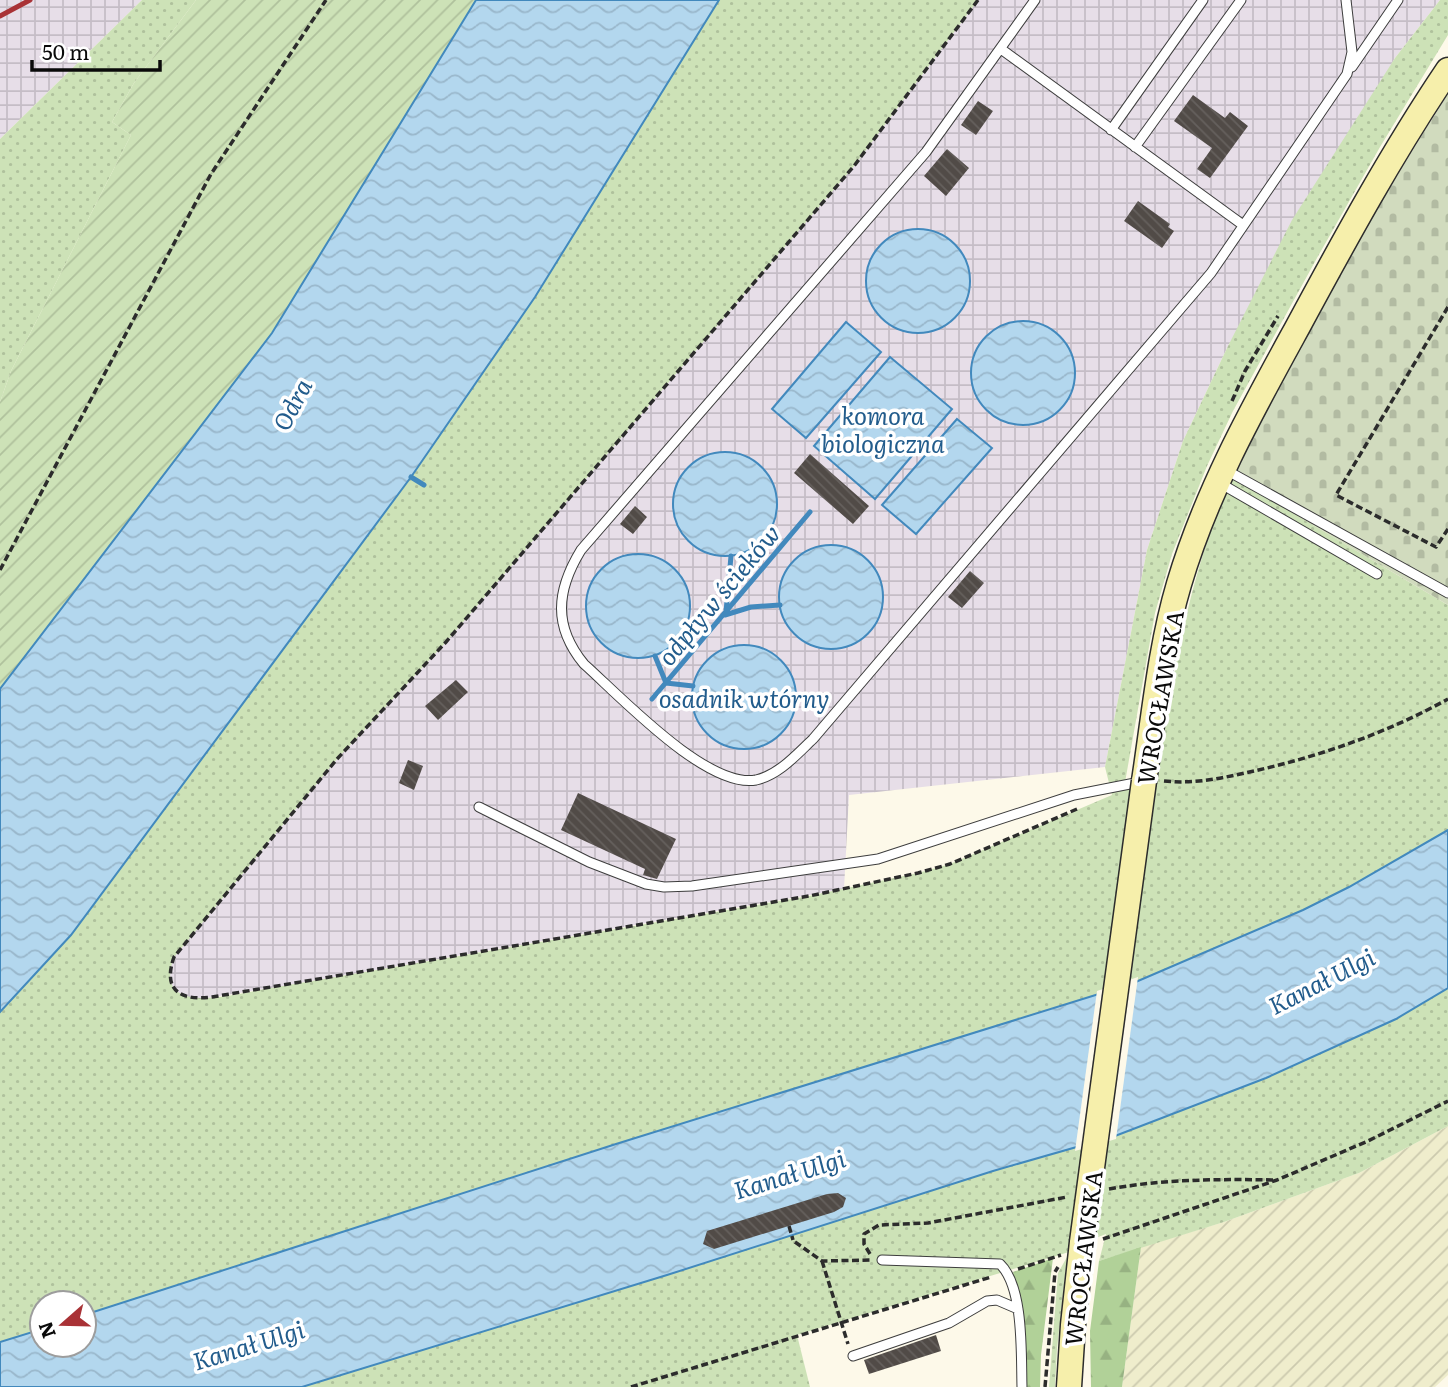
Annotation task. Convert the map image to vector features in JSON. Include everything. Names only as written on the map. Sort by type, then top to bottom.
[{"type":"main road","name":"WROCŁAWSKA","points":[[1069,1387],[1073,1325],[1090,1242],[1150,781],[1163,658],[1179,585],[1220,474],[1347,236],[1448,70]]},
{"type":"lane","points":[[1035,0],[926,152],[581,550],[571,566],[565,583],[561,612],[562,624],[573,651],[584,664],[692,758],[723,776],[740,780],[757,779],[787,764],[813,739],[1211,272],[1398,0]]},
{"type":"lane","points":[[1111,130],[1203,0]]},
{"type":"lane","points":[[1135,147],[1241,0]]},
{"type":"lane","points":[[1346,0],[1352,52],[1347,74]]},
{"type":"lane","points":[[1001,50],[1243,225]]},
{"type":"lane","points":[[1220,474],[1377,573]]},
{"type":"lane","points":[[1220,474],[1448,593]]},
{"type":"lane","points":[[480,807],[589,862],[646,884],[664,887],[692,886],[878,859],[1074,795],[1150,781]]},
{"type":"lane","points":[[882,1260],[1000,1264],[1008,1272],[1018,1309],[1022,1387]]},
{"type":"lane","points":[[853,1356],[949,1322],[987,1301],[997,1300],[1018,1309]]},
{"type":"path","points":[[0,570],[211,174],[327,0]]},
{"type":"path","points":[[1448,307],[1336,495],[1436,547],[1448,529]]},
{"type":"path","points":[[1150,781],[1178,783],[1210,780],[1310,756],[1390,728],[1448,699]]},
{"type":"path","points":[[1090,1242],[1277,1180],[1368,1141],[1448,1101]]},
{"type":"path","points":[[1104,1190],[1130,1185],[1220,1179],[1277,1180]]},
{"type":"path","points":[[882,1260],[870,1254],[864,1244],[864,1234],[879,1225],[928,1223],[1078,1195]]},
{"type":"path","points":[[789,1226],[794,1241],[822,1261],[882,1260]]},
{"type":"path","points":[[631,1387],[1066,1254],[1055,1272],[1045,1387]]},
{"type":"path","points":[[822,1261],[853,1356]]},
{"type":"shaded area","points":[[0,0],[142,0],[0,139]]},
{"type":"shaded area","points":[[978,0],[1440,0],[1395,58],[1228,346],[1183,441],[1147,550],[1105,767],[849,795],[844,889],[195,1000],[175,991],[170,982],[169,971],[174,957],[337,759],[446,642],[854,166]]},
{"type":"shaded area","points":[[1448,1126],[1448,1375],[1435,1387],[1122,1387],[1141,1247],[1224,1222],[1359,1173]]},
{"type":"green space","points":[[142,0],[196,0],[134,83],[112,122],[131,135],[11,371],[0,402],[0,139]]},
{"type":"green space","points":[[196,0],[476,0],[272,333],[0,689],[0,402],[11,371],[131,135],[112,122],[134,83]]},
{"type":"green space","points":[[719,0],[978,0],[854,166],[446,642],[337,759],[174,957],[170,977],[175,989],[186,996],[220,997],[809,896],[950,864],[1112,795],[1105,767],[1147,550],[1183,441],[1292,220],[1395,58],[1440,0],[1448,0],[1448,35],[1317,258],[1233,411],[1207,466],[1172,554],[1155,613],[1124,788],[1156,780],[1176,665],[1193,588],[1217,513],[1232,477],[1448,605],[1448,830],[1303,910],[1131,984],[616,1144],[98,1310],[98,1289],[28,1289],[28,1333],[0,1342],[0,1012],[71,935],[411,477]]},
{"type":"green space","points":[[1448,94],[1448,605],[1232,477],[1335,282]]},
{"type":"green space","points":[[1448,988],[1448,1126],[1359,1173],[1224,1222],[1099,1261],[1106,1234],[1083,1243],[1082,1248],[797,1335],[810,1387],[302,1387],[993,1171],[1115,1136],[1266,1078],[1396,1019]]},
{"type":"green space","points":[[1141,1247],[1122,1387],[1091,1387],[1090,1331],[1099,1261]]},
{"type":"green space","points":[[1067,1257],[1055,1387],[1049,1387],[1058,1273]]},
{"type":"green space","points":[[1053,1258],[1041,1355],[1040,1387],[1024,1387],[1023,1322],[1013,1272]]},
{"type":"water","name":"Odra","points":[[476,0],[719,0],[535,297],[411,477],[71,935],[0,1012],[0,689],[272,333]]},
{"type":"water","points":[[918,229],[938,233],[955,244],[966,261],[970,281],[966,301],[955,318],[938,329],[918,333],[898,329],[881,318],[870,301],[866,281],[870,261],[881,244],[898,233]]},
{"type":"water","points":[[1023,321],[1043,325],[1060,336],[1071,353],[1075,373],[1071,393],[1060,410],[1043,421],[1023,425],[1003,421],[986,410],[975,393],[971,373],[975,353],[986,336],[1003,325]]},
{"type":"water","name":"komora biologiczna","points":[[846,322],[881,352],[806,438],[772,409]]},
{"type":"water","name":"komora biologiczna","points":[[890,357],[952,409],[875,499],[814,446]]},
{"type":"water","name":"komora biologiczna","points":[[957,419],[992,448],[916,534],[882,505]]},
{"type":"water","points":[[725,452],[745,456],[762,467],[773,484],[777,504],[773,524],[762,541],[745,552],[725,556],[705,552],[688,541],[677,524],[673,504],[677,484],[688,467],[705,456]]},
{"type":"water","name":"osadnik wtórny","points":[[831,545],[851,549],[868,560],[879,577],[883,597],[879,617],[868,634],[851,645],[831,649],[811,645],[794,634],[783,617],[779,597],[783,577],[794,560],[811,549]]},
{"type":"water","name":"osadnik wtórny","points":[[638,554],[658,558],[675,569],[686,586],[690,606],[686,626],[675,643],[658,654],[638,658],[618,654],[601,643],[590,626],[586,606],[590,586],[601,569],[618,558]]},
{"type":"water","name":"osadnik wtórny","points":[[744,645],[764,649],[781,660],[792,677],[796,697],[792,717],[781,734],[764,745],[744,749],[724,745],[707,734],[696,717],[692,697],[696,677],[707,660],[724,649]]},
{"type":"water","name":"Kanał Ulgi","points":[[1448,830],[1448,988],[1396,1019],[1266,1078],[1115,1136],[993,1171],[302,1387],[0,1387],[0,1342],[28,1333],[28,1359],[98,1359],[98,1310],[616,1144],[1131,984],[1303,910]]},
{"type":"pier","points":[[1138,977],[1116,1139],[1075,1151],[1097,991]]},
{"type":"building","points":[[1193,95],[1225,118],[1230,112],[1248,126],[1210,178],[1197,169],[1212,148],[1174,121]]},
{"type":"building","points":[[978,101],[993,111],[976,135],[961,125]]},
{"type":"building","points":[[947,149],[969,168],[946,196],[924,176]]},
{"type":"building","points":[[1138,201],[1170,224],[1168,227],[1174,231],[1162,248],[1124,221]]},
{"type":"building","points":[[810,454],[869,506],[853,524],[794,473]]},
{"type":"building","points":[[635,506],[647,517],[633,534],[620,524]]},
{"type":"building","points":[[970,571],[984,583],[962,608],[948,597]]},
{"type":"building","points":[[456,680],[468,692],[438,720],[425,706]]},
{"type":"building","points":[[408,760],[423,766],[414,790],[399,783]]},
{"type":"building","points":[[578,793],[676,839],[657,879],[643,875],[645,869],[561,830]]},
{"type":"building","points":[[838,1193],[846,1198],[843,1207],[834,1212],[714,1249],[703,1244],[707,1231],[827,1194]]},
{"type":"building","points":[[936,1335],[941,1351],[869,1374],[864,1360]]},
{"type":"waterway","name":"odpływ ścieków","points":[[411,477],[424,485]]},
{"type":"waterway","name":"odpływ ścieków","points":[[652,699],[810,512]]},
{"type":"waterway","points":[[726,612],[731,556]]},
{"type":"waterway","points":[[725,615],[751,607],[780,605]]},
{"type":"waterway","name":"odpływ ścieków","points":[[655,656],[666,683],[693,686]]},
{"type":"railway","points":[[0,16],[30,0]]}]
